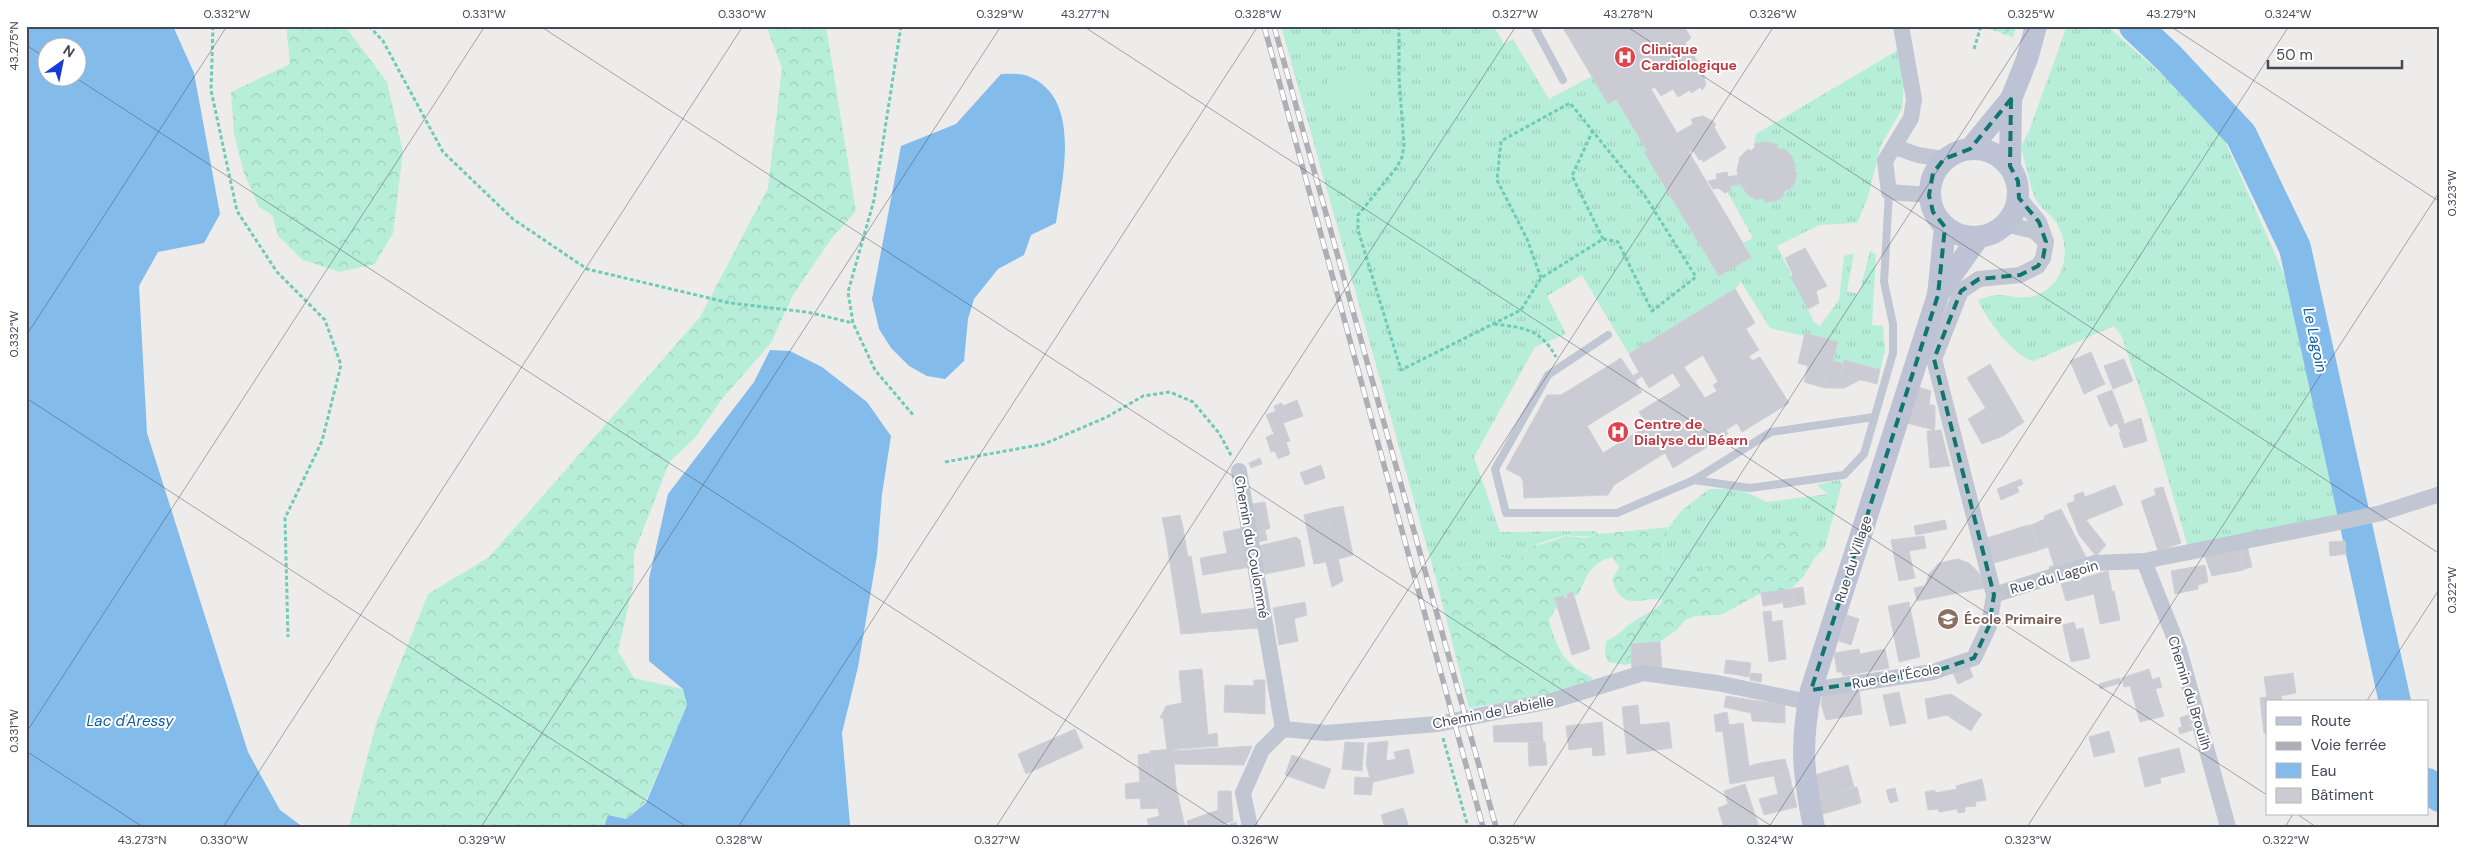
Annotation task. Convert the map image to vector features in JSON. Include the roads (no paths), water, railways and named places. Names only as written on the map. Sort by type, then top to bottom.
[{"type":"main road","points":[[1970,149],[2011,99],[2027,59],[2036,26]]},
{"type":"main road","points":[[2010,166],[2011,99]]},
{"type":"main road","points":[[1970,149],[1983,149],[1995,153],[2010,166],[2018,182],[2019,198],[2012,217],[1996,232],[1978,238],[1958,235],[1945,227],[1933,212],[1930,195],[1933,173],[1944,159],[1962,150],[1970,149]]},
{"type":"main road","name":"Rue du Village","points":[[1814,827],[1804,781],[1802,742],[1809,696],[1938,295],[1945,227]]},
{"type":"main road","name":"Rue du Village","points":[[1938,295],[1978,238]]},
{"type":"street","points":[[1901,26],[1914,99],[1911,118],[1886,161],[1889,192],[1930,195]]},
{"type":"street","points":[[1895,147],[1918,155],[1944,159]]},
{"type":"street","points":[[2019,198],[2039,222],[2046,242]]},
{"type":"street","points":[[2005,224],[2034,231],[2046,242]]},
{"type":"street","name":"Rue du Lagoin","points":[[2046,242],[2043,258],[2038,266],[2020,274],[1979,279],[1961,291],[1934,359],[1994,595],[2094,564],[2144,561],[2340,522],[2381,513],[2440,494]]},
{"type":"street","name":"Chemin du Coulommé","points":[[1239,471],[1283,728]]},
{"type":"street","name":"Chemin du Brouilh","points":[[2144,561],[2179,649],[2228,827]]},
{"type":"street","name":"Rue de l'École","points":[[1809,696],[1933,672],[1974,658],[1989,626],[1994,595]]},
{"type":"street","name":"Chemin de Labielle","points":[[1283,728],[1326,733],[1438,724],[1555,700],[1643,673],[1809,696]]},
{"type":"street","points":[[1250,827],[1243,793],[1262,750],[1283,728]]},
{"type":"lane","points":[[1534,26],[1563,80]]},
{"type":"lane","points":[[1694,480],[1750,488],[1844,474],[1864,454],[1893,353],[1893,324],[1884,282],[1889,192]]},
{"type":"lane","points":[[1608,335],[1548,375],[1495,469],[1506,513],[1617,513],[1694,480],[1771,432],[1874,417]]},
{"type":"water","name":"Lac d'Aressy","points":[[26,26],[173,26],[194,73],[220,214],[204,243],[158,252],[139,286],[147,433],[248,752],[280,810],[303,827],[26,827]]},
{"type":"water","points":[[1001,74],[1028,76],[1045,87],[1056,102],[1063,121],[1065,141],[1062,185],[1056,223],[1031,235],[1024,255],[998,269],[974,299],[968,319],[964,361],[945,379],[927,376],[909,366],[891,348],[879,329],[872,299],[901,146],[956,124]]},
{"type":"water","points":[[770,350],[790,351],[822,367],[867,402],[891,436],[882,494],[877,555],[858,667],[842,733],[850,825],[604,827],[608,815],[626,819],[646,803],[687,705],[683,689],[649,661],[649,579],[668,494],[754,382]]},
{"type":"waterway","name":"Le Lagoin","points":[[2135,26],[2169,58],[2241,135],[2295,248],[2395,700]]},
{"type":"waterway","name":"Le Lagoin","points":[[2428,785],[2440,796]]},
{"type":"railway","points":[[1264,26],[1483,827]]},
{"type":"railway","points":[[1274,26],[1496,827]]},
{"type":"place","name":"Clinique Cardiologique","points":[[1625,57]]},
{"type":"place","name":"Centre de Dialyse du Béarn","points":[[1618,432]]},
{"type":"place","name":"École Primaire","points":[[1948,619]]}]
